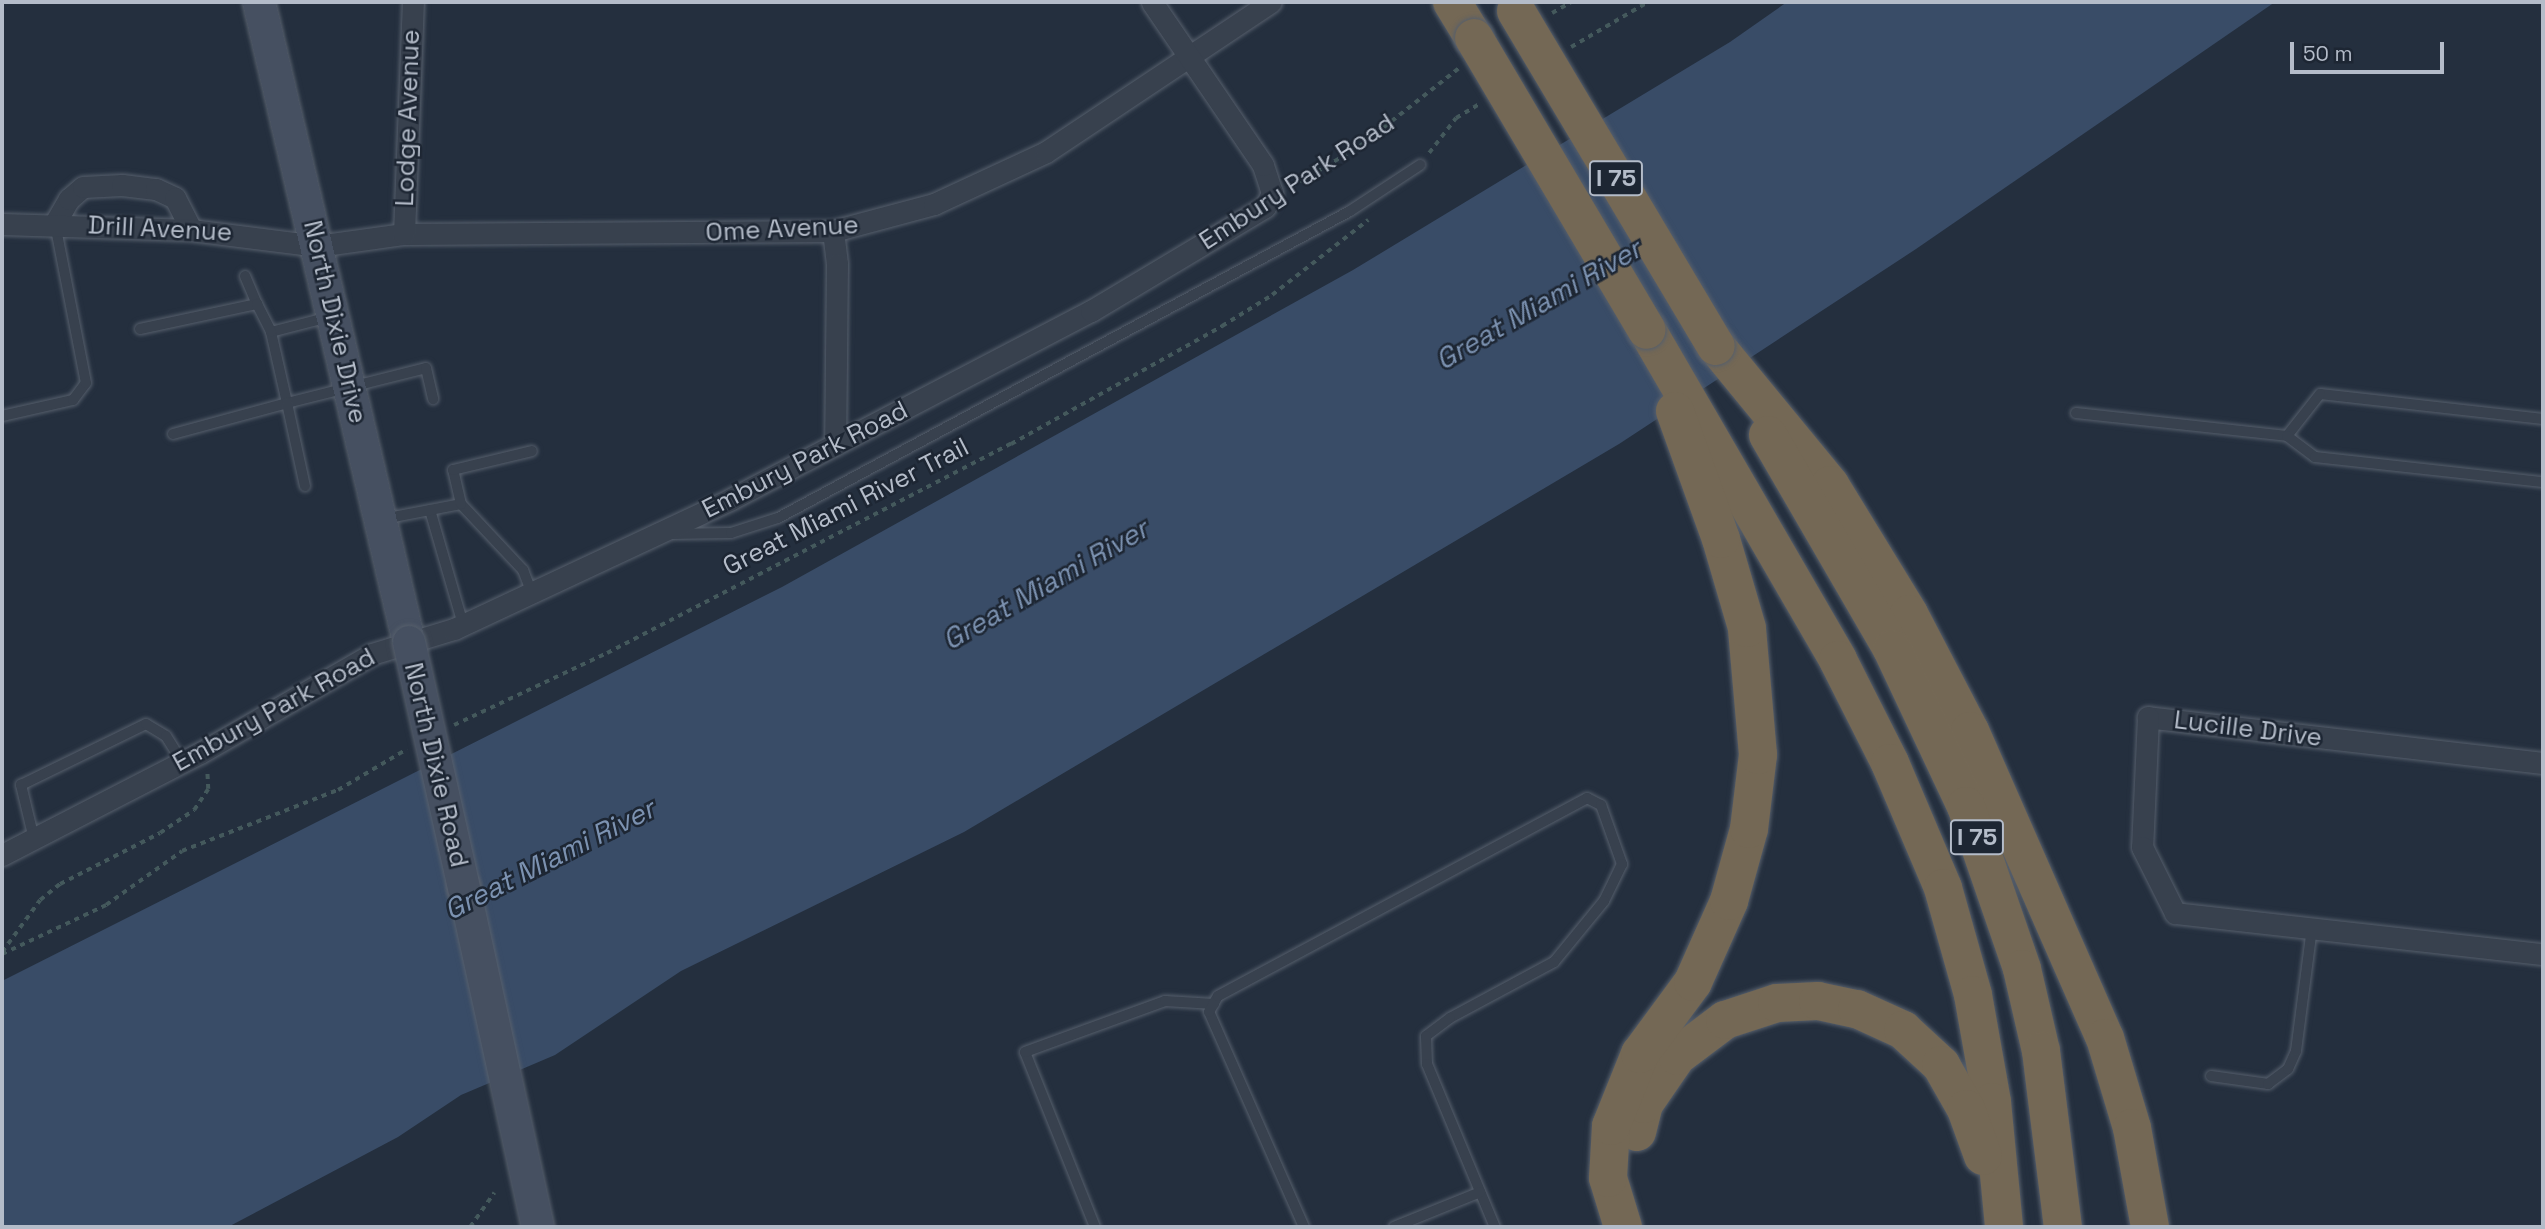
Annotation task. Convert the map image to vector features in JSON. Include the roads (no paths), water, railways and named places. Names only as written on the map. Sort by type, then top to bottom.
[{"type":"highway","name":"I 75","points":[[1452,2],[1468,52],[1647,330],[1750,503],[1890,763],[1943,888],[1973,995],[1992,1102],[2004,1221]]},
{"type":"highway","name":"I 75","points":[[1525,9],[1716,346],[1804,471],[1892,649],[1970,818],[2022,969],[2041,1051],[2063,1227]]},
{"type":"highway","points":[[1623,1227],[1608,1178],[1612,1126],[1640,1054],[1693,982],[1730,901],[1749,829],[1758,755],[1756,691],[1747,628],[1721,539],[1647,330]]},
{"type":"highway","points":[[1804,471],[1909,614],[1970,732],[2105,1038],[2132,1128],[2150,1227]]},
{"type":"highway","points":[[1640,1227],[1632,1152],[1644,1104],[1677,1056],[1725,1020],[1777,1003],[1818,1001],[1857,1009],[1903,1030],[1941,1065],[1966,1109],[2004,1221]]},
{"type":"main road","name":"North Dixie Drive","points":[[259,2],[408,642]]},
{"type":"main road","name":"North Dixie Road","points":[[408,642],[537,1227]]},
{"type":"street","name":"Lodge Avenue","points":[[404,234],[413,2]]},
{"type":"street","points":[[1152,2],[1188,53]]},
{"type":"street","name":"Ome Avenue","points":[[317,246],[404,234],[833,231],[934,204],[1035,158],[1102,117],[1188,53],[1270,2]]},
{"type":"street","name":"Embury Park Road","points":[[2,855],[191,757],[372,654],[464,624],[835,445],[1091,311],[1265,207],[1271,197],[1263,165],[1188,53]]},
{"type":"street","points":[[55,223],[69,199],[83,187],[122,185],[156,189],[175,198],[191,230]]},
{"type":"street","name":"Drill Avenue","points":[[2,224],[55,223],[191,230],[317,246]]},
{"type":"street","points":[[833,231],[838,264],[835,445]]},
{"type":"street","name":"Lucille Drive","points":[[2543,763],[2148,717],[2141,847],[2175,914],[2543,954]]},
{"type":"lane","points":[[655,534],[731,533],[778,518],[1350,211],[1420,165]]},
{"type":"lane","points":[[2,416],[73,400],[86,383],[55,223]]},
{"type":"lane","points":[[245,276],[271,332],[305,486]]},
{"type":"lane","points":[[140,329],[257,304]]},
{"type":"lane","points":[[271,332],[333,316]]},
{"type":"lane","points":[[173,434],[426,368],[433,399]]},
{"type":"lane","points":[[2287,436],[2320,394],[2543,419]]},
{"type":"lane","points":[[2076,414],[2287,436],[2315,457],[2543,482]]},
{"type":"lane","points":[[531,590],[523,570],[461,504],[453,470],[532,451]]},
{"type":"lane","points":[[380,520],[461,504]]},
{"type":"lane","points":[[430,510],[464,624]]},
{"type":"lane","points":[[34,839],[21,785],[146,724],[166,736],[191,757]]},
{"type":"lane","points":[[1304,1227],[1209,1012],[1218,996],[1587,799],[1601,805],[1622,864],[1604,901],[1554,962],[1450,1018],[1426,1037],[1427,1064],[1496,1227]]},
{"type":"lane","points":[[2211,1076],[2268,1084],[2288,1069],[2296,1051],[2312,929]]},
{"type":"lane","points":[[1096,1227],[1025,1052],[1165,1001],[1214,1004]]},
{"type":"lane","points":[[1394,1227],[1480,1192]]},
{"type":"water","name":"Great Miami River","points":[[1787,2],[2275,2],[1916,249],[1619,444],[964,832],[681,971],[555,1055],[461,1095],[398,1137],[228,1227],[2,1227],[2,981],[782,587],[1353,270],[1730,42]]}]
